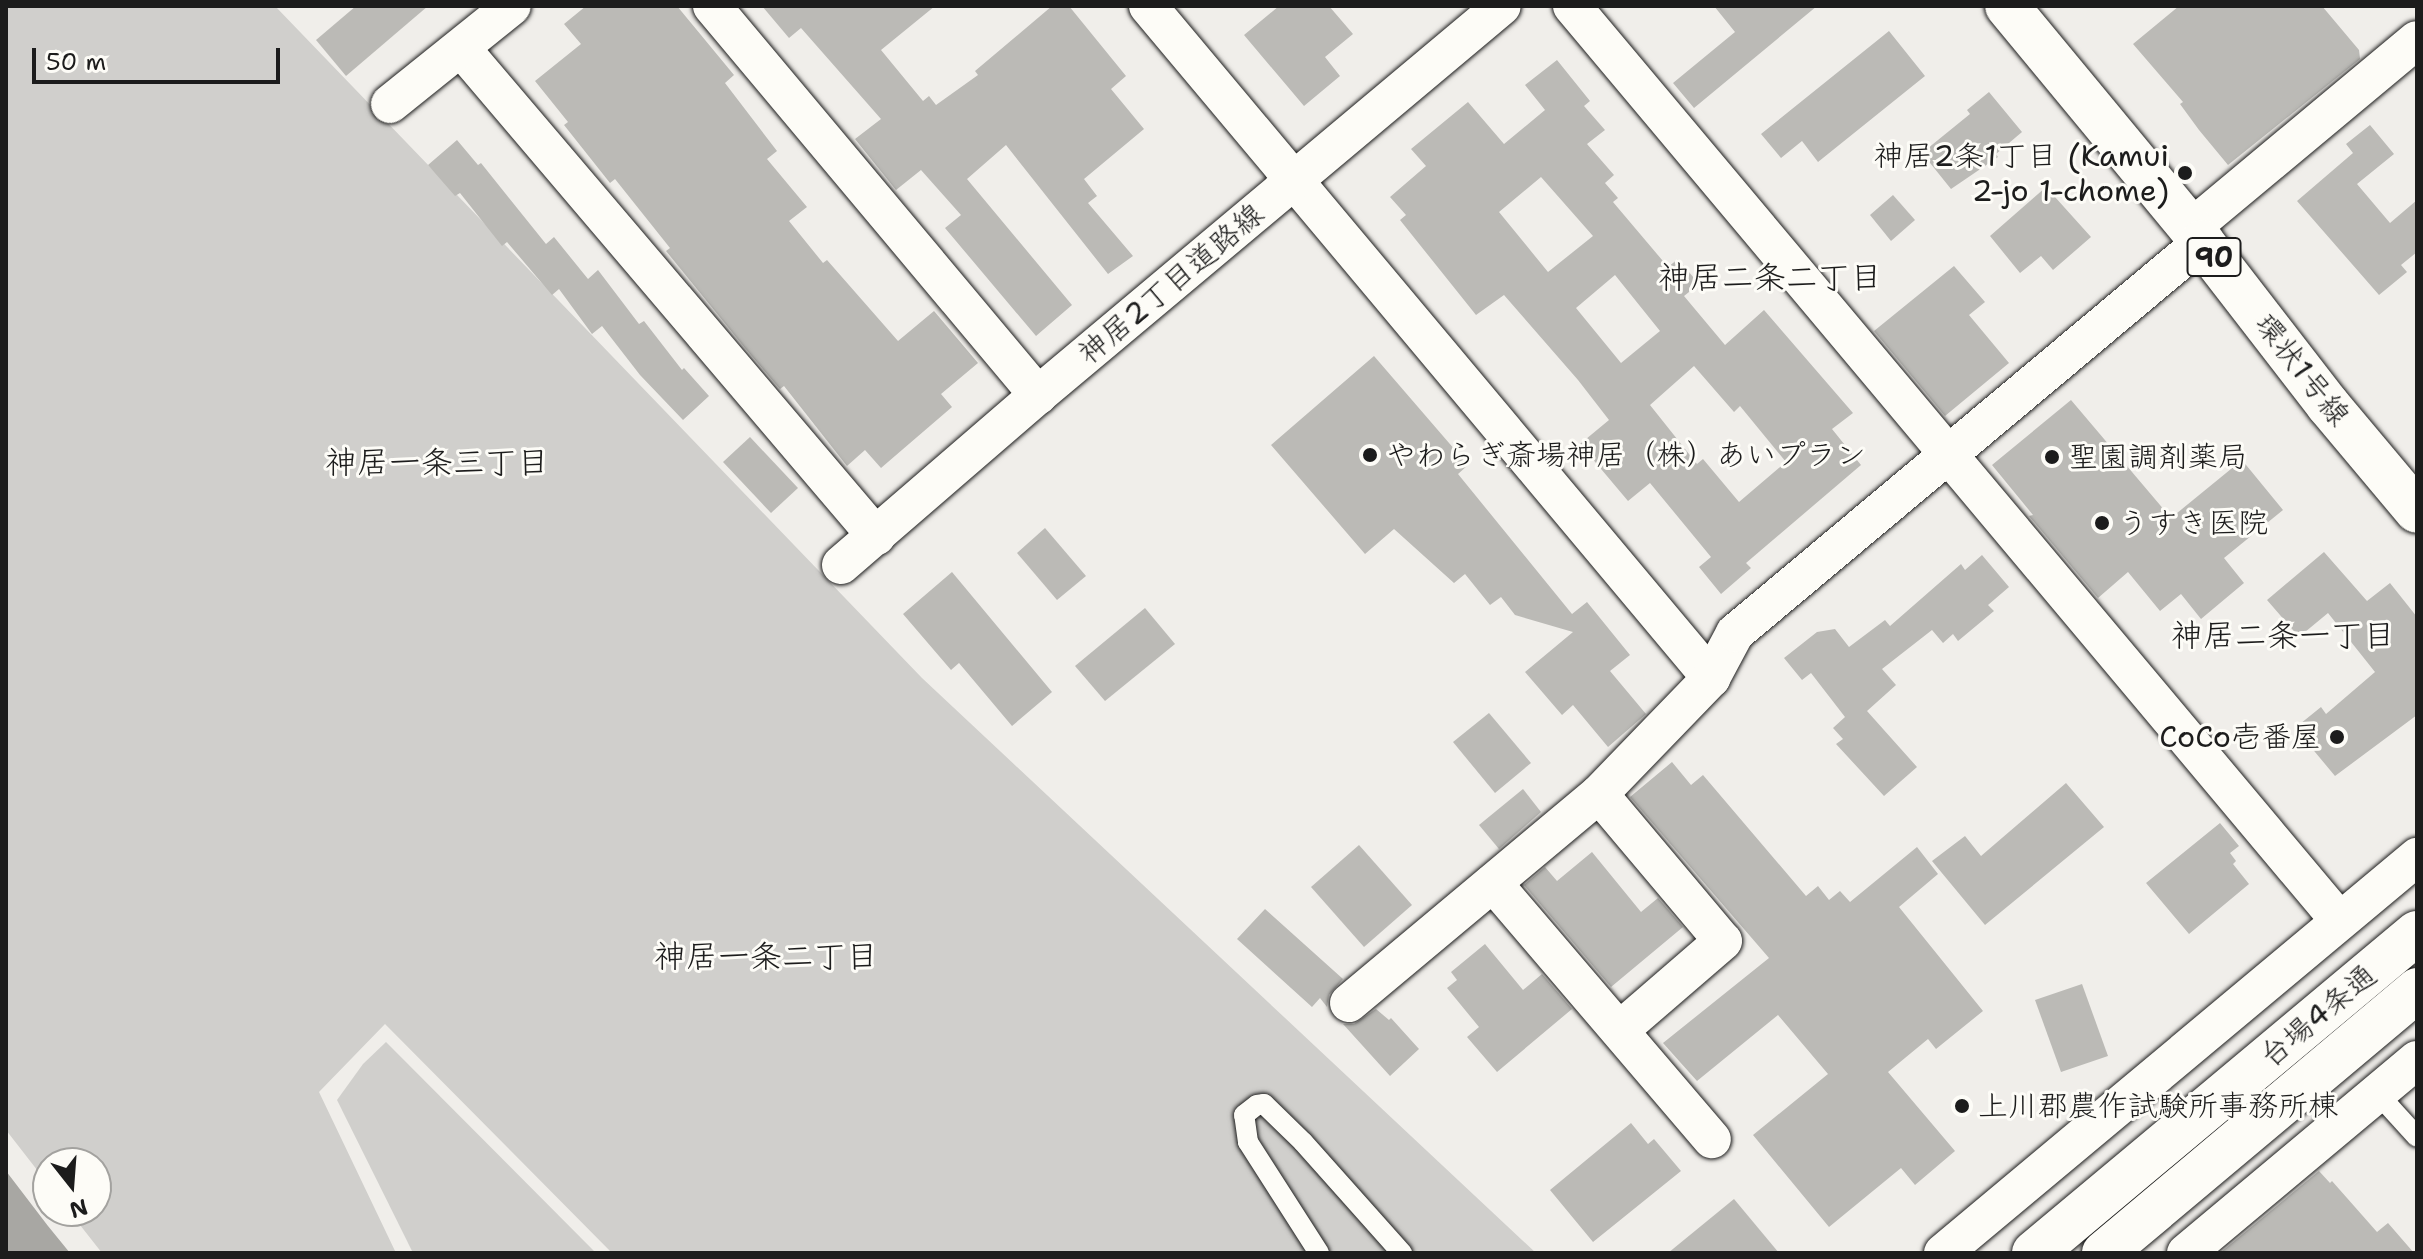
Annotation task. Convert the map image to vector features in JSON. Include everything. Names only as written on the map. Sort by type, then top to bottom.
[{"type":"main road","name":"環状1号線","points":[[2007,6],[2417,511]]},
{"type":"main road","name":"台場4条通","points":[[2034,1253],[2417,933]]},
{"type":"main road","name":"台場4条通","points":[[2104,1253],[2417,990]]},
{"type":"street","points":[[390,104],[512,6]]},
{"type":"street","points":[[712,6],[1038,395]]},
{"type":"street","points":[[1148,6],[1711,678]]},
{"type":"street","name":"神居2丁目道路線","points":[[841,565],[1038,395],[1502,6]]},
{"type":"street","points":[[1572,6],[2339,920]]},
{"type":"street","points":[[1349,1003],[1599,794],[1711,678],[1735,633],[1949,455],[2417,40]]},
{"type":"street","points":[[461,48],[876,536]]},
{"type":"street","points":[[1599,794],[1723,941],[1620,1030]]},
{"type":"street","points":[[1943,1253],[2417,857]]},
{"type":"street","points":[[1493,883],[1712,1139]]},
{"type":"street","points":[[2186,1253],[2417,1060]]},
{"type":"lane","points":[[2377,1093],[2417,1137]]},
{"type":"lane","points":[[1319,1253],[1248,1142],[1244,1115],[1257,1105],[1264,1104],[1303,1142],[1402,1253]]},
{"type":"shaded area","points":[[6,6],[275,6],[922,678],[1536,1253],[612,1253],[385,1024],[319,1092],[396,1253],[102,1253],[82,1227],[112,1227],[112,1147],[32,1147],[32,1163],[6,1130]]},
{"type":"shaded area","points":[[386,1042],[596,1253],[413,1253],[337,1100],[363,1064]]},
{"type":"shaded area","points":[[6,1171],[32,1205],[32,1227],[49,1227],[70,1253],[6,1253]]},
{"type":"building","points":[[356,6],[428,6],[346,76],[316,40]]},
{"type":"building","points":[[586,6],[677,6],[734,75],[725,83],[777,151],[767,159],[807,207],[789,221],[823,263],[827,260],[898,341],[934,311],[978,363],[941,394],[952,407],[881,468],[865,450],[847,466],[784,386],[780,389],[666,251],[670,248],[615,179],[610,183],[564,125],[568,122],[535,81],[581,44],[564,24]]},
{"type":"building","points":[[762,6],[935,6],[881,50],[923,101],[929,96],[936,105],[978,75],[975,71],[1052,6],[1069,6],[1126,76],[1111,89],[1144,129],[1084,179],[1097,196],[1088,203],[1133,256],[1108,274],[1006,145],[967,179],[1072,305],[1036,336],[945,228],[961,215],[921,170],[896,190],[855,139],[881,119],[801,28],[789,38]]},
{"type":"building","points":[[1279,6],[1329,6],[1353,34],[1325,57],[1340,76],[1304,106],[1244,35]]},
{"type":"building","points":[[1714,6],[1817,6],[1694,108],[1673,83],[1735,32]]},
{"type":"building","points":[[2179,6],[2322,6],[2359,50],[2360,59],[2228,165],[2180,104],[2183,102],[2133,44]]},
{"type":"building","points":[[1889,31],[1925,76],[1818,162],[1802,141],[1781,158],[1761,134]]},
{"type":"building","points":[[1557,60],[1590,101],[1584,106],[1605,130],[1587,144],[1614,175],[1605,183],[1618,198],[1613,202],[1668,267],[1678,259],[1699,284],[1684,296],[1725,345],[1764,310],[1853,413],[1832,429],[1861,465],[1746,563],[1751,568],[1721,594],[1699,567],[1711,557],[1650,483],[1628,501],[1580,444],[1609,420],[1578,380],[1504,295],[1476,315],[1400,220],[1406,215],[1390,197],[1426,166],[1411,149],[1468,102],[1504,144],[1545,110],[1525,85]],"holes":[[[1541,177],[1593,236],[1548,272],[1499,212]],[[1615,275],[1660,331],[1621,363],[1576,308]],[[1694,366],[1734,412],[1740,406],[1786,462],[1739,502],[1703,459],[1697,464],[1650,405]]]},
{"type":"building","points":[[1989,92],[2022,132],[1996,154],[1998,157],[1951,189],[1922,153],[1970,114],[1967,110]]},
{"type":"building","points":[[2370,125],[2394,154],[2357,184],[2390,223],[2417,200],[2417,252],[2401,265],[2407,272],[2379,295],[2297,201],[2353,153],[2346,144]]},
{"type":"building","points":[[457,140],[478,165],[481,163],[546,244],[554,237],[588,279],[598,270],[639,324],[644,321],[682,370],[684,368],[709,396],[683,420],[640,375],[602,326],[592,334],[559,289],[552,295],[507,242],[502,246],[460,193],[455,196],[428,165]]},
{"type":"building","points":[[2046,187],[2091,237],[2053,270],[2041,256],[2020,273],[1990,236]]},
{"type":"building","points":[[1893,195],[1915,220],[1891,241],[1870,215]]},
{"type":"building","points":[[1954,266],[1985,302],[1969,315],[2009,363],[1945,416],[1874,331]]},
{"type":"building","points":[[1374,356],[1468,465],[1458,474],[1572,614],[1587,602],[1630,655],[1610,671],[1646,714],[1608,747],[1573,705],[1562,715],[1525,672],[1573,632],[1515,615],[1501,597],[1490,605],[1465,574],[1454,583],[1394,529],[1365,554],[1271,445]]},
{"type":"building","points":[[2071,400],[2171,518],[2242,460],[2283,510],[2224,558],[2244,583],[2201,619],[2181,594],[2160,611],[2128,572],[2098,598],[2029,516],[2033,515],[1992,465]]},
{"type":"building","points":[[750,437],[798,488],[771,513],[723,462]]},
{"type":"building","points":[[1045,528],[1086,576],[1057,600],[1017,553]]},
{"type":"building","points":[[2324,552],[2367,601],[2390,583],[2417,617],[2417,715],[2335,776],[2295,728],[2321,707],[2326,714],[2375,672],[2328,613],[2299,637],[2267,600]]},
{"type":"building","points":[[1982,555],[2009,587],[1988,605],[1994,611],[1958,641],[1953,634],[1943,643],[1932,630],[1882,669],[1896,685],[1867,711],[1917,767],[1884,796],[1836,744],[1843,739],[1833,728],[1845,717],[1811,673],[1802,680],[1784,658],[1817,632],[1835,629],[1849,647],[1885,620],[1890,626],[1961,564],[1965,570]]},
{"type":"building","points":[[952,572],[1052,692],[1012,726],[959,663],[951,670],[903,614]]},
{"type":"building","points":[[1145,608],[1175,644],[1105,701],[1075,666]]},
{"type":"building","points":[[1489,713],[1531,763],[1495,793],[1453,742]]},
{"type":"building","points":[[1672,762],[1691,785],[1703,775],[1806,896],[1818,886],[1829,900],[1840,891],[1850,902],[1917,847],[1938,874],[1899,907],[1983,1011],[1936,1049],[1928,1039],[1888,1072],[1955,1151],[1915,1185],[1901,1168],[1829,1227],[1753,1135],[1828,1074],[1778,1015],[1697,1081],[1663,1043],[1769,958],[1630,797]]},
{"type":"building","points":[[2066,783],[2104,827],[1985,925],[1932,861],[1965,836],[1981,856]]},
{"type":"building","points":[[1523,789],[1541,812],[1499,849],[1479,825]]},
{"type":"building","points":[[2220,823],[2239,846],[2230,853],[2236,861],[2233,864],[2249,884],[2189,934],[2146,883]]},
{"type":"building","points":[[1359,845],[1412,905],[1364,947],[1311,887]]},
{"type":"building","points":[[1592,852],[1641,912],[1658,898],[1683,927],[1611,987],[1524,885],[1545,867],[1557,881]]},
{"type":"building","points":[[1265,909],[1343,979],[1329,995],[1327,1007],[1320,998],[1312,1007],[1237,939]]},
{"type":"building","points":[[1485,944],[1523,990],[1542,974],[1572,1009],[1497,1072],[1467,1037],[1479,1027],[1447,988],[1457,980],[1451,972]]},
{"type":"building","points":[[2082,984],[2108,1056],[2061,1072],[2035,1000]]},
{"type":"building","points":[[1376,1009],[1389,1020],[1391,1018],[1419,1049],[1390,1076],[1343,1024],[1354,1024]]},
{"type":"building","points":[[1631,1123],[1648,1144],[1654,1139],[1681,1171],[1593,1242],[1550,1190]]},
{"type":"building","points":[[2319,1171],[2330,1183],[2332,1181],[2377,1232],[2388,1223],[2414,1253],[2220,1253]]},
{"type":"building","points":[[1734,1199],[1779,1253],[1668,1253]]},
{"type":"place","name":"神居2条1丁目 (Kamui 2-jo 1-chome)","points":[[2185,173]]},
{"type":"place","name":"やわらぎ斎場神居（株）あいプラン","points":[[1370,455]]},
{"type":"place","name":"聖園調剤薬局","points":[[2052,457]]},
{"type":"place","name":"うすき医院","points":[[2102,523]]},
{"type":"place","name":"CoCo壱番屋","points":[[2337,737]]},
{"type":"place","name":"上川郡農作試験所事務所棟","points":[[1962,1106]]},
{"type":"district","name":"神居二条二丁目","points":[[1770,277]]},
{"type":"district","name":"神居一条三丁目","points":[[437,462]]},
{"type":"district","name":"神居二条一丁目","points":[[2283,635]]},
{"type":"district","name":"神居一条二丁目","points":[[766,956]]}]
